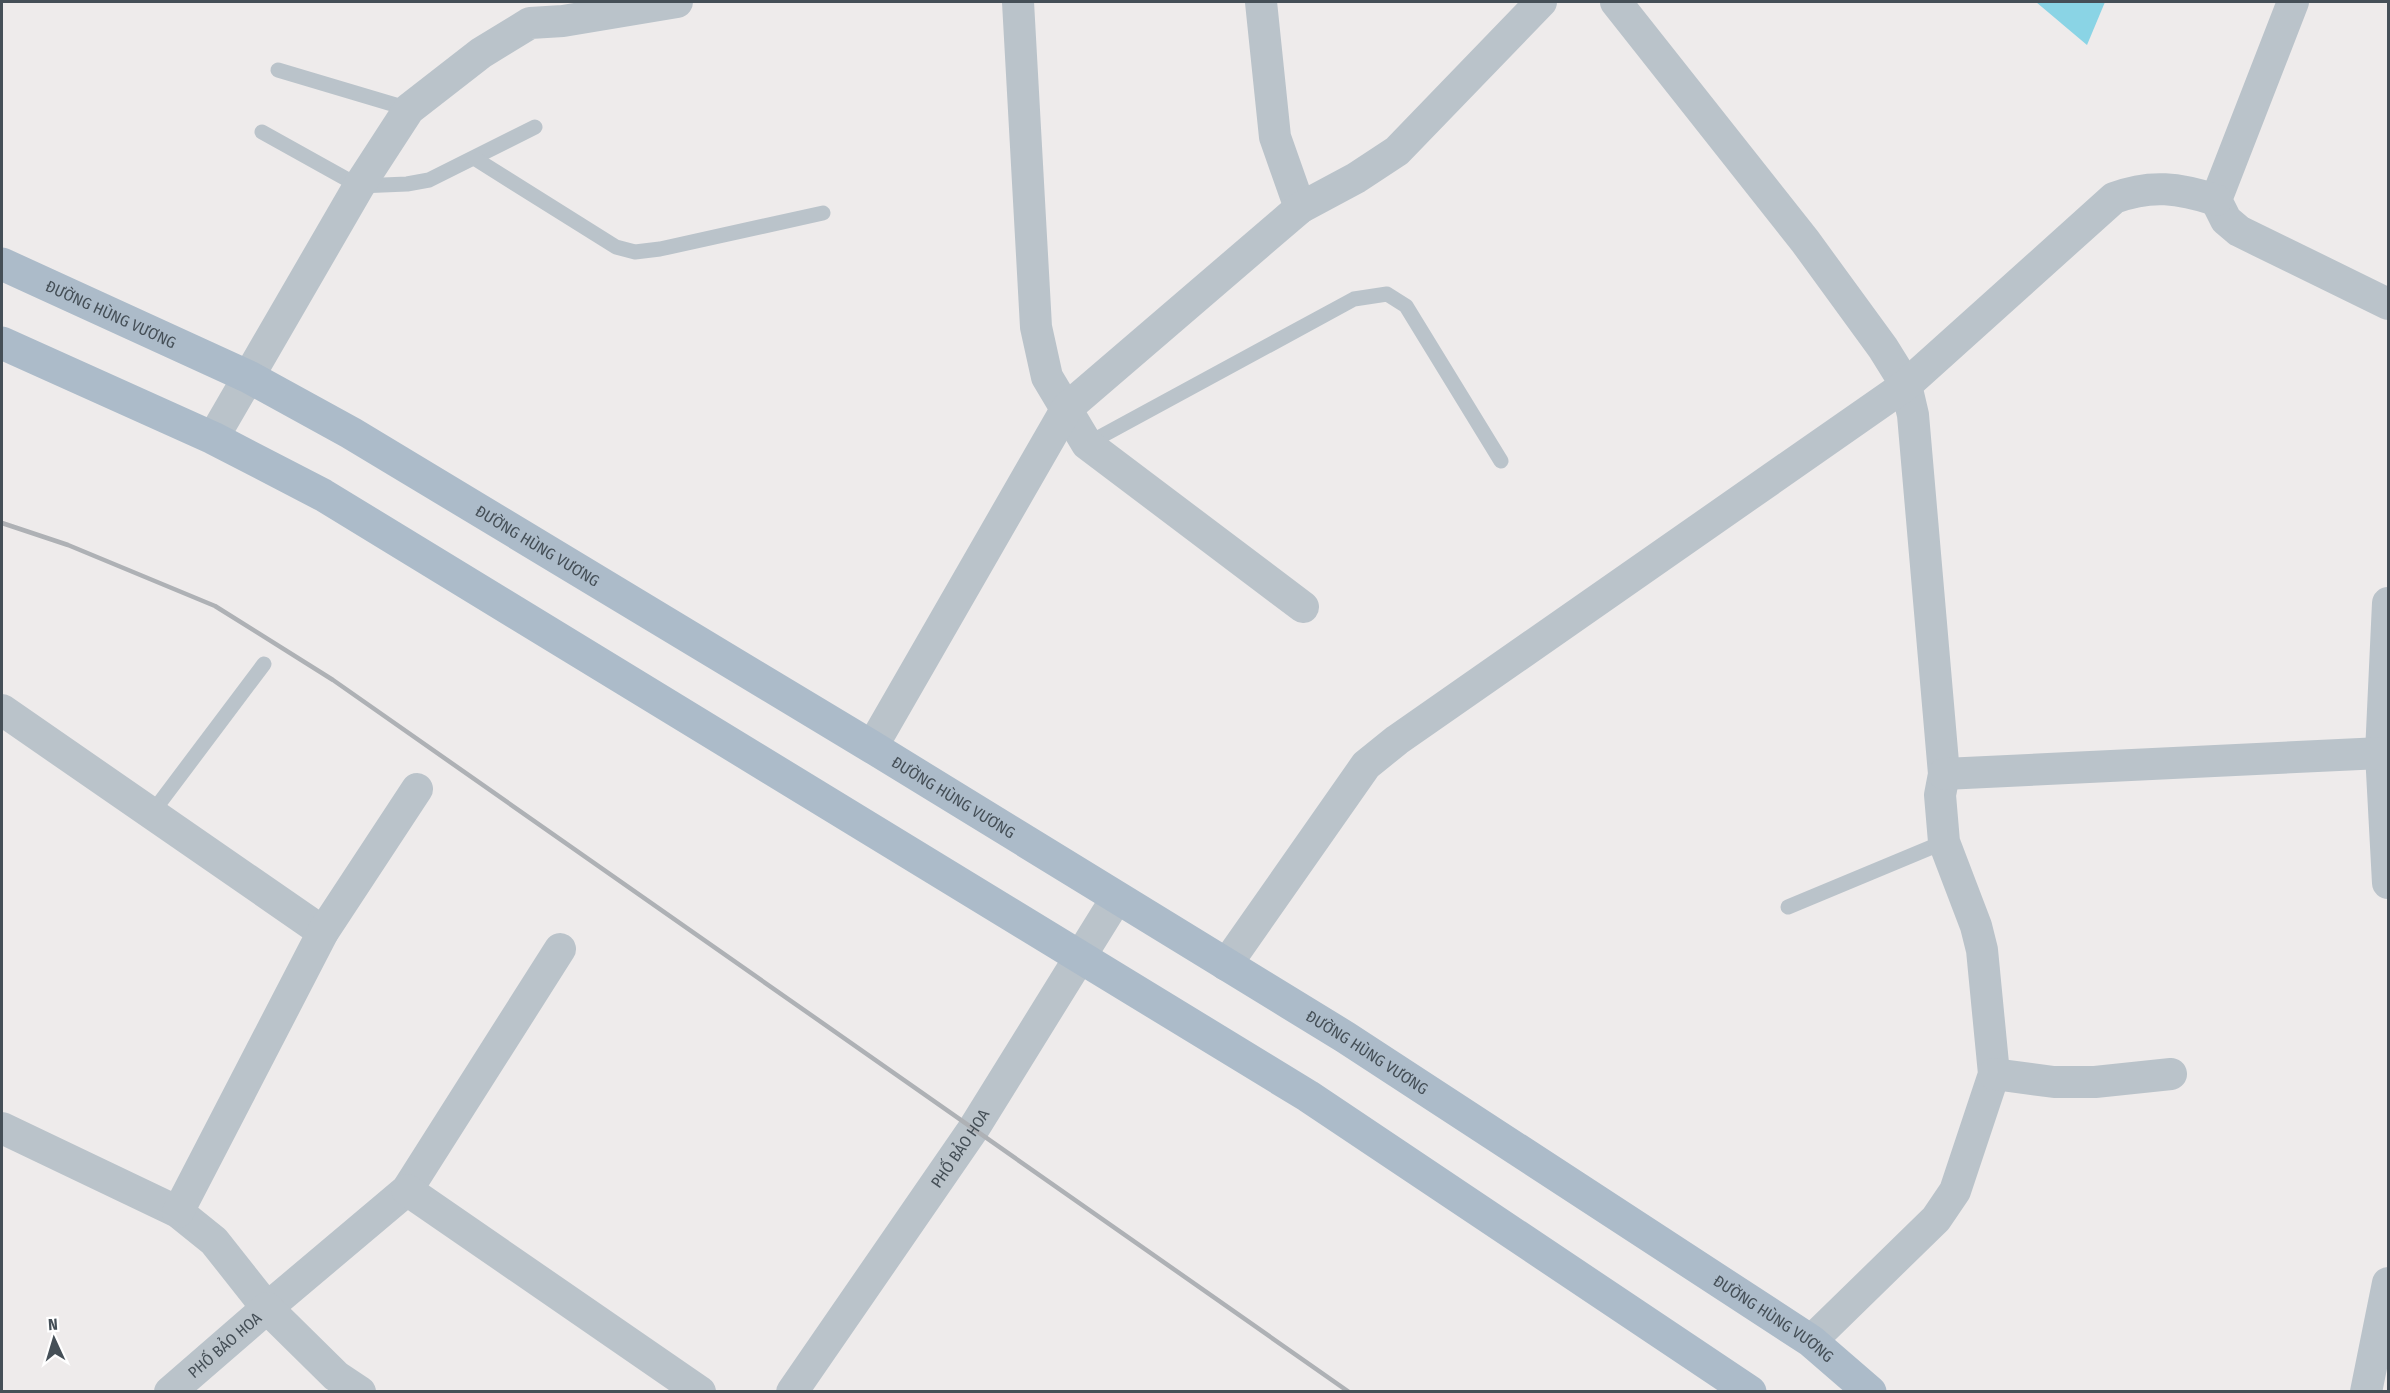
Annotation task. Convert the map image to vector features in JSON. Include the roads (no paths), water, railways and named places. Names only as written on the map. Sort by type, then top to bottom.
[{"type":"main road","name":"ĐƯỜNG HÙNG VƯƠNG","points":[[2,264],[249,376],[351,433],[872,747],[1116,899],[1345,1037],[1810,1341],[1870,1392]]},
{"type":"main road","points":[[2,343],[213,438],[323,495],[1308,1096],[1750,1392]]},
{"type":"street","points":[[213,438],[359,186],[408,109],[482,53],[530,12],[563,21],[677,2]]},
{"type":"street","points":[[1018,2],[1036,327],[1047,376],[1087,444],[1303,607]]},
{"type":"street","points":[[1261,2],[1275,137],[1300,208]]},
{"type":"street","points":[[872,747],[1066,408],[1300,208],[1356,178],[1397,151],[1541,2]]},
{"type":"street","points":[[1616,2],[1805,241],[1883,348],[1906,385],[1913,415],[1944,774],[1940,795],[1944,842],[1976,926],[1982,950],[1994,1074],[1955,1191],[1936,1219],[1810,1341]]},
{"type":"street","points":[[2216,200],[2293,2]]},
{"type":"street","points":[[1226,965],[1366,765],[1407,733],[1906,385],[2114,198],[2139,189],[2167,189],[2192,192],[2216,200],[2226,220],[2239,231],[2388,304]]},
{"type":"street","points":[[2388,603],[2381,753],[2388,884]]},
{"type":"street","points":[[2,710],[323,932]]},
{"type":"street","points":[[1944,774],[2381,753]]},
{"type":"street","points":[[178,1212],[323,932],[417,789]]},
{"type":"street","name":"PHỐ BẢO HOA","points":[[792,1392],[974,1128],[1116,899]]},
{"type":"street","points":[[2,1128],[178,1212],[214,1241],[267,1308],[407,1190],[560,950]]},
{"type":"street","points":[[1994,1074],[2054,1082],[2085,1082],[2170,1074]]},
{"type":"street","points":[[407,1190],[700,1392]]},
{"type":"street","points":[[2366,1392],[2388,1282]]},
{"type":"street","name":"PHỐ BẢO HOA","points":[[170,1392],[267,1308],[336,1376],[360,1392]]},
{"type":"lane","points":[[278,70],[408,109]]},
{"type":"lane","points":[[262,132],[359,186],[407,184],[429,180],[535,127]]},
{"type":"lane","points":[[474,158],[616,247],[635,252],[823,213]]},
{"type":"lane","points":[[1087,444],[1354,299],[1387,294],[1406,306],[1501,461]]},
{"type":"lane","points":[[152,813],[264,664]]},
{"type":"lane","points":[[1788,908],[1944,842]]},
{"type":"water","points":[[2036,2],[2105,2],[2087,45]]},
{"type":"railway","points":[[2,523],[68,545],[215,606],[333,680],[1349,1392]]}]
